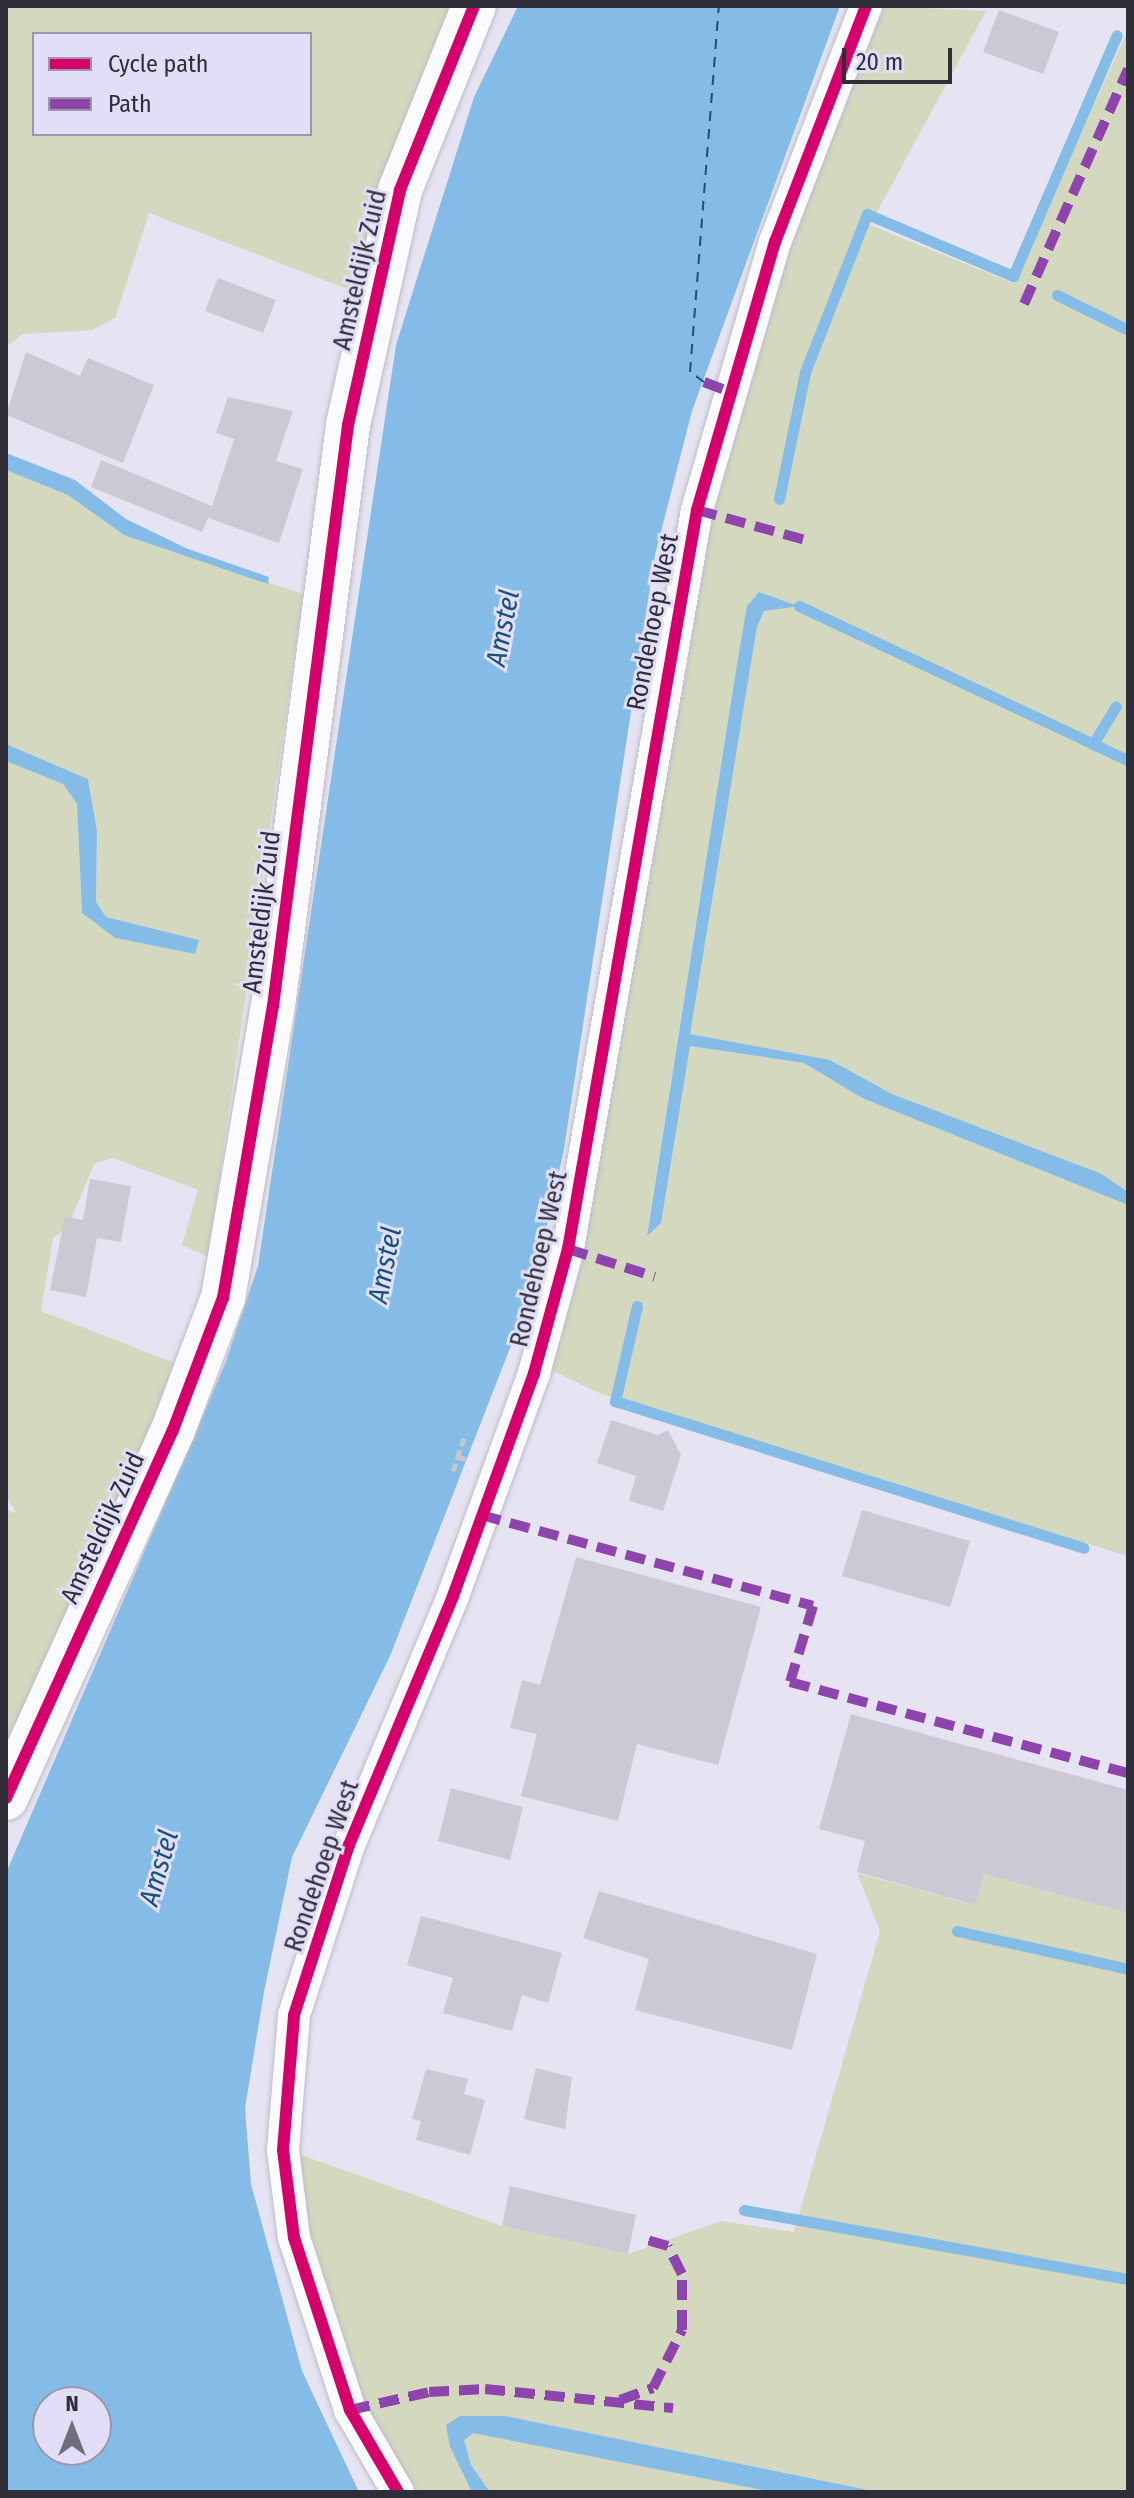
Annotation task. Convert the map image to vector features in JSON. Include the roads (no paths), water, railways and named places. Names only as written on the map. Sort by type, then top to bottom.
[{"type":"street","name":"Amsteldijk Zuid","points":[[6,1798],[173,1430],[223,1298],[273,1006],[348,425],[400,190],[474,6]]},
{"type":"street","name":"Rondehoep West","points":[[398,2492],[350,2410],[294,2238],[283,2150],[294,2015],[349,1845],[453,1596],[538,1360],[568,1249],[697,510],[775,242],[866,6]]},
{"type":"water","name":"Amstel","points":[[518,6],[840,6],[692,411],[655,555],[564,1149],[533,1289],[390,1656],[292,1857],[264,1992],[245,2108],[251,2184],[302,2371],[359,2492],[6,2492],[6,1873],[225,1364],[258,1266],[396,345],[474,97]]},
{"type":"water","points":[[6,453],[75,480],[126,519],[188,549],[269,577],[268,584],[124,535],[68,495],[6,470]]},
{"type":"water","points":[[759,592],[799,606],[764,611],[757,627],[690,1034],[830,1060],[892,1094],[1102,1174],[1128,1192],[1128,1205],[862,1098],[804,1063],[690,1046],[661,1223],[647,1236],[747,606]]},
{"type":"water","points":[[6,744],[88,779],[97,831],[96,902],[106,917],[199,940],[195,954],[115,938],[82,913],[77,804],[63,784],[6,761]]},
{"type":"water","points":[[460,2416],[505,2416],[878,2492],[773,2492],[473,2433],[464,2440],[471,2465],[490,2492],[472,2492],[450,2447],[446,2425]]},
{"type":"waterway","points":[[779,499],[805,372],[867,214],[1013,276],[1117,35]]},
{"type":"waterway","points":[[1057,295],[1128,330]]},
{"type":"waterway","points":[[799,606],[1093,744],[1116,706]]},
{"type":"waterway","points":[[1093,744],[1128,760]]},
{"type":"waterway","points":[[637,1306],[615,1401],[1083,1548]]},
{"type":"waterway","points":[[957,1931],[1128,1969]]},
{"type":"waterway","points":[[744,2210],[1128,2279]]}]
